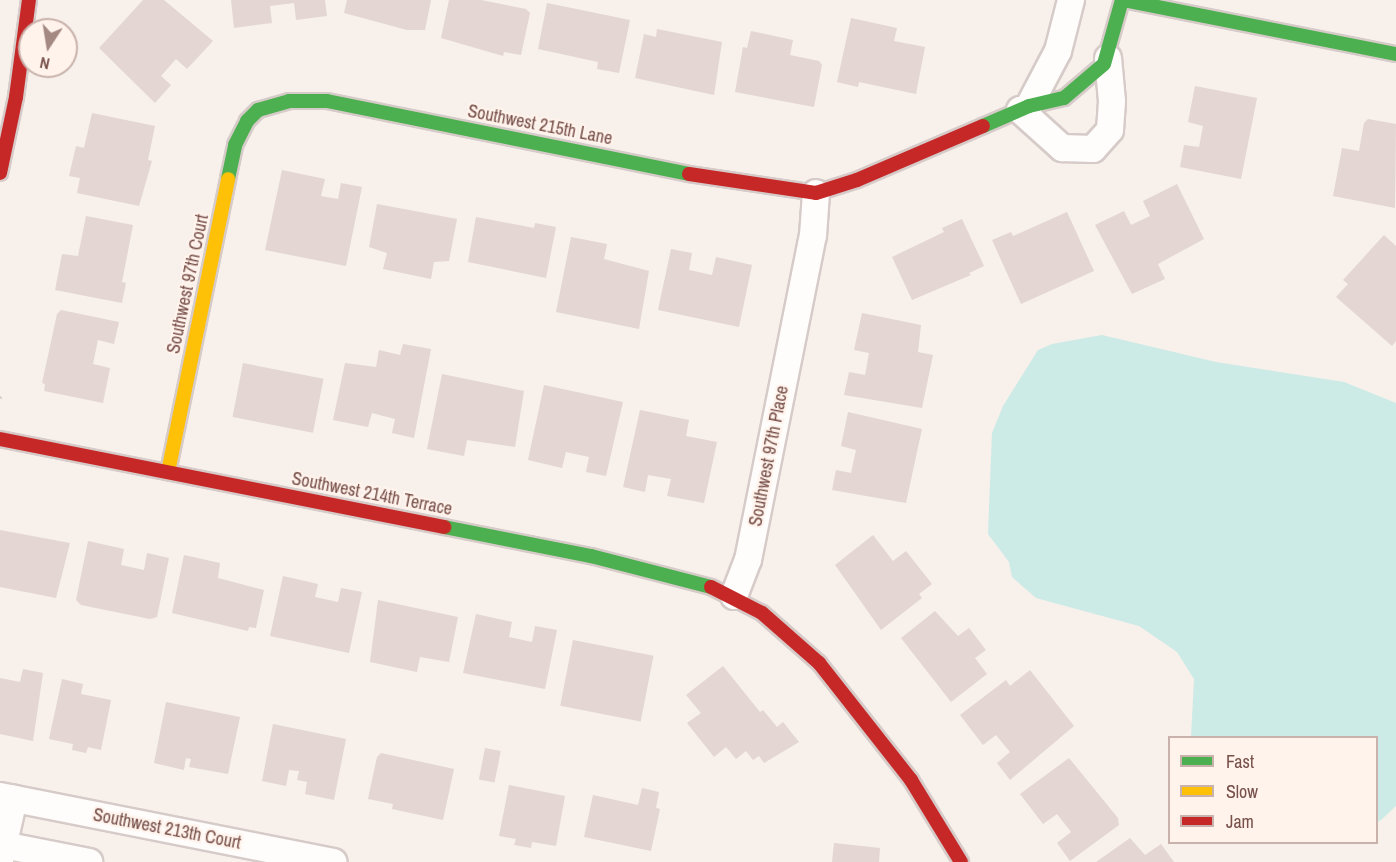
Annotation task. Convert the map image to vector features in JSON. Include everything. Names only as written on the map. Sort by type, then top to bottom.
[{"type":"street","points":[[0,172],[14,109],[29,0]]},
{"type":"street","points":[[1024,108],[1058,51],[1071,0]]},
{"type":"street","points":[[1024,108],[1062,148],[1093,149],[1110,130],[1112,101],[1108,58],[1123,0],[1396,54]]},
{"type":"street","points":[[816,192],[857,180],[1024,108],[1064,98],[1097,74],[1108,58]]},
{"type":"street","name":"Southwest 215th Lane","points":[[258,110],[289,101],[327,101],[752,186],[816,192]]},
{"type":"street","name":"Southwest 97th Court","points":[[168,472],[236,145],[243,127],[258,110]]},
{"type":"street","name":"Southwest 97th Place","points":[[734,596],[748,560],[813,236],[816,192]]},
{"type":"street","name":"Southwest 214th Terrace","points":[[0,439],[637,566],[694,580],[734,596]]},
{"type":"street","points":[[734,596],[783,629],[819,663],[911,780],[961,862]]},
{"type":"street","points":[[7,797],[2,853],[89,862]]},
{"type":"street","name":"Southwest 213th Court","points":[[7,797],[334,862]]},
{"type":"path","points":[[0,398],[4,394]]},
{"type":"water","points":[[1102,335],[1216,362],[1344,382],[1396,403],[1396,806],[1381,820],[1378,822],[1378,736],[1191,736],[1194,679],[1177,652],[1139,626],[1036,598],[1012,577],[1009,562],[988,534],[992,433],[1003,406],[1038,350],[1052,344]]},
{"type":"building","points":[[143,0],[164,0],[213,41],[187,69],[176,59],[161,76],[171,85],[155,103],[99,48]]},
{"type":"building","points":[[231,0],[325,0],[327,16],[296,20],[294,3],[270,6],[272,23],[234,28]]},
{"type":"building","points":[[347,0],[431,0],[425,30],[407,30],[344,13]]},
{"type":"building","points":[[449,0],[481,0],[526,9],[530,13],[521,55],[504,52],[503,56],[441,38]]},
{"type":"building","points":[[547,3],[630,20],[619,73],[597,69],[598,62],[538,49]]},
{"type":"building","points":[[851,18],[897,28],[894,41],[925,47],[916,94],[859,82],[858,87],[837,82]]},
{"type":"building","points":[[657,29],[722,42],[714,95],[635,78],[644,34],[656,37]]},
{"type":"building","points":[[751,31],[793,40],[790,55],[819,61],[822,65],[814,107],[735,92],[743,47],[747,48]]},
{"type":"building","points":[[1195,86],[1257,98],[1241,179],[1180,167],[1184,145],[1199,147],[1203,126],[1188,122]]},
{"type":"building","points":[[92,113],[155,126],[148,160],[152,161],[139,206],[77,193],[80,178],[69,176],[76,146],[84,148]]},
{"type":"building","points":[[1368,119],[1396,124],[1395,208],[1333,196],[1342,148],[1359,151],[1364,123]]},
{"type":"building","points":[[282,170],[325,179],[321,196],[338,199],[341,183],[362,187],[346,266],[265,250]]},
{"type":"building","points":[[1177,184],[1204,239],[1158,264],[1165,279],[1132,294],[1095,225],[1124,211],[1131,225],[1150,216],[1143,201]]},
{"type":"building","points":[[377,204],[457,219],[449,261],[434,262],[431,279],[383,269],[387,253],[369,247]]},
{"type":"building","points":[[1067,212],[1094,271],[1021,304],[992,240],[1011,232],[1013,236]]},
{"type":"building","points":[[86,216],[133,225],[122,282],[126,283],[122,303],[55,290],[62,254],[78,256]]},
{"type":"building","points":[[476,217],[534,228],[535,223],[556,227],[546,278],[468,262]]},
{"type":"building","points":[[962,219],[984,266],[969,273],[971,275],[912,300],[892,257],[944,232],[942,228]]},
{"type":"building","points":[[1384,235],[1396,246],[1396,341],[1392,346],[1336,297],[1348,284],[1343,280]]},
{"type":"building","points":[[571,237],[607,244],[604,259],[649,271],[639,329],[556,312]]},
{"type":"building","points":[[671,249],[692,253],[689,270],[712,275],[716,257],[752,265],[739,327],[658,310]]},
{"type":"building","points":[[61,310],[119,322],[114,344],[98,340],[93,364],[110,368],[103,403],[44,391],[45,384],[42,383],[57,314]]},
{"type":"building","points":[[862,313],[921,325],[918,352],[933,355],[922,408],[844,395],[849,372],[865,375],[869,353],[854,350]]},
{"type":"building","points":[[403,344],[431,349],[414,438],[392,433],[395,419],[372,413],[368,427],[333,420],[345,363],[376,367],[379,350],[400,355]]},
{"type":"building","points":[[243,363],[323,379],[313,433],[233,417]]},
{"type":"building","points":[[442,374],[524,391],[515,447],[467,440],[464,456],[427,449]]},
{"type":"building","points":[[544,385],[623,402],[606,476],[586,472],[589,457],[566,452],[562,468],[528,460]]},
{"type":"building","points":[[640,410],[689,420],[686,436],[717,442],[704,503],[667,496],[671,479],[648,475],[645,492],[623,487]]},
{"type":"building","points":[[848,412],[922,429],[906,503],[832,490],[836,470],[851,473],[856,450],[841,446]]},
{"type":"building","points":[[0,530],[70,543],[56,598],[0,587]]},
{"type":"building","points":[[873,535],[893,561],[906,551],[932,584],[919,594],[922,598],[881,630],[835,565]]},
{"type":"building","points":[[88,541],[124,549],[121,565],[144,570],[147,553],[169,558],[157,617],[150,619],[81,605],[76,600]]},
{"type":"building","points":[[184,555],[220,563],[218,578],[264,590],[256,628],[249,627],[248,631],[172,613]]},
{"type":"building","points":[[283,576],[318,584],[315,597],[338,602],[341,588],[362,592],[349,653],[270,636]]},
{"type":"building","points":[[378,600],[458,617],[449,662],[420,657],[417,672],[370,662]]},
{"type":"building","points":[[935,611],[958,636],[969,628],[986,650],[975,658],[987,674],[951,702],[901,638]]},
{"type":"building","points":[[476,614],[512,622],[509,637],[532,642],[535,626],[557,630],[545,689],[463,673]]},
{"type":"building","points":[[573,640],[653,656],[641,721],[560,706]]},
{"type":"building","points":[[723,666],[760,712],[763,710],[777,727],[783,722],[799,742],[764,763],[759,756],[753,760],[746,751],[736,759],[726,747],[714,757],[687,723],[701,713],[686,695]]},
{"type":"building","points":[[23,669],[43,673],[33,741],[0,734],[0,678],[20,682]]},
{"type":"building","points":[[1030,670],[1074,726],[1010,780],[997,763],[1010,752],[996,735],[983,745],[960,715],[1006,680],[1010,686]]},
{"type":"building","points":[[62,679],[83,684],[81,694],[111,700],[101,750],[88,747],[86,753],[72,750],[73,744],[49,739]]},
{"type":"building","points":[[166,702],[240,717],[228,774],[189,767],[191,759],[186,758],[184,770],[154,763]]},
{"type":"building","points":[[273,724],[346,739],[334,800],[305,794],[307,782],[297,780],[299,771],[289,770],[286,786],[262,781]]},
{"type":"building","points":[[485,748],[501,751],[495,782],[479,779]]},
{"type":"building","points":[[381,753],[454,769],[443,820],[392,809],[393,804],[368,799],[377,757]]},
{"type":"building","points":[[1069,758],[1118,818],[1119,825],[1070,861],[1057,843],[1071,832],[1057,814],[1043,824],[1020,794]]},
{"type":"building","points":[[509,785],[565,796],[556,846],[532,842],[531,848],[514,845],[516,839],[499,836]]},
{"type":"building","points":[[642,788],[659,792],[656,808],[660,809],[651,851],[584,837],[593,795],[638,805]]},
{"type":"building","points":[[1130,838],[1145,855],[1161,844],[1174,862],[1096,862]]},
{"type":"building","points":[[834,843],[880,848],[879,862],[832,862]]},
{"type":"traffic: fast","points":[[983,126],[1029,106],[1064,98],[1104,64],[1122,0]]},
{"type":"traffic: fast","points":[[1123,0],[1396,54]]},
{"type":"traffic: fast","points":[[228,179],[235,145],[247,121],[258,110],[289,101],[327,101],[689,174]]},
{"type":"traffic: fast","points":[[444,527],[591,556],[711,587]]},
{"type":"traffic: slow","points":[[168,472],[228,179]]},
{"type":"traffic: jam","points":[[0,173],[16,97],[29,0]]},
{"type":"traffic: jam","points":[[689,174],[816,193],[857,180],[983,126]]},
{"type":"traffic: jam","points":[[0,439],[444,527]]},
{"type":"traffic: jam","points":[[711,587],[762,613],[819,663],[911,780],[961,862]]}]
